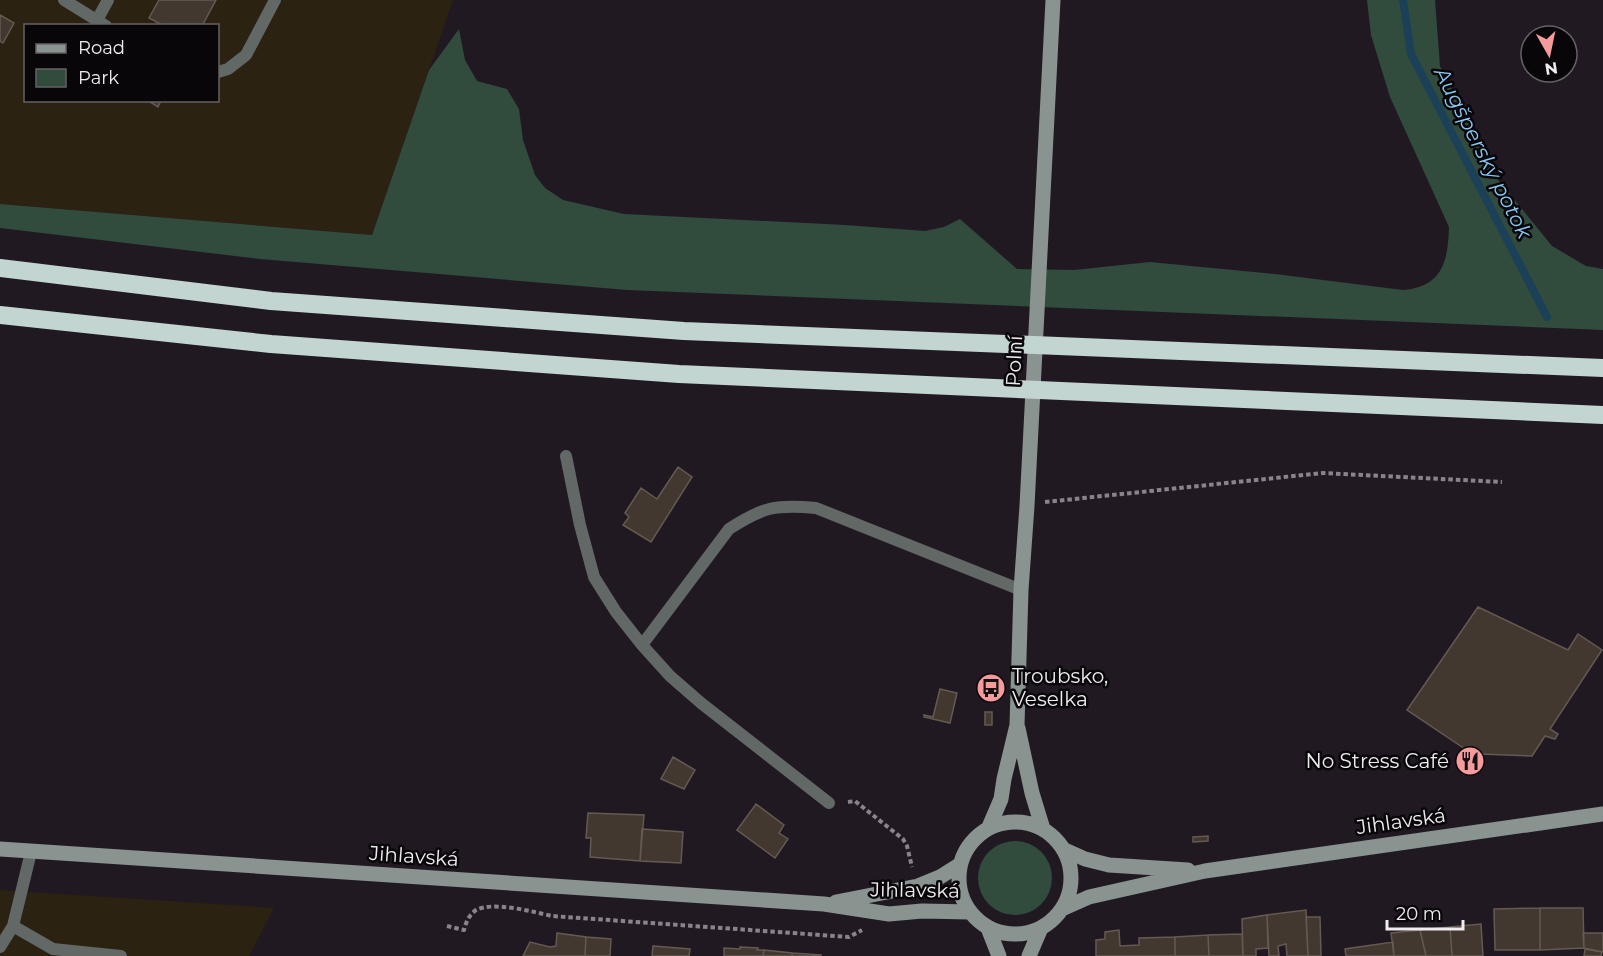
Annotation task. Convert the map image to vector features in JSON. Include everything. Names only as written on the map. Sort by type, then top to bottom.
[{"type":"highway","points":[[0,268],[271,301],[684,331],[1603,369]]},
{"type":"highway","points":[[0,315],[294,346],[679,374],[1603,415]]},
{"type":"main road","name":"Polní","points":[[989,827],[1001,799],[1017,725],[1021,590],[1053,0]]},
{"type":"main road","name":"Polní","points":[[1017,725],[1032,794],[1043,828]]},
{"type":"main road","name":"Jihlavská","points":[[1062,909],[1089,897],[1206,871],[1603,814]]},
{"type":"main road","points":[[989,827],[1007,821],[1026,822],[1043,828]]},
{"type":"main road","name":"Jihlavská","points":[[989,827],[975,837],[965,849],[959,865],[958,882],[962,898],[978,921],[988,928],[1005,934],[1023,934],[1041,928],[1053,920],[1069,895],[1072,880],[1065,850],[1043,828]]},
{"type":"main road","name":"Jihlavská","points":[[0,849],[824,904],[889,914],[922,911],[970,912]]},
{"type":"main road","name":"Jihlavská","points":[[1065,850],[1085,859],[1109,865],[1206,871]]},
{"type":"main road","name":"Jihlavská","points":[[824,904],[918,886],[940,877],[959,865]]},
{"type":"main road","points":[[988,928],[999,956]]},
{"type":"main road","points":[[1029,956],[1041,928]]},
{"type":"lane","points":[[64,0],[102,23],[108,0]]},
{"type":"lane","points":[[219,72],[228,69],[246,55],[275,0]]},
{"type":"lane","points":[[566,456],[580,525],[594,577],[616,612],[670,676],[701,703],[830,803]]},
{"type":"lane","points":[[642,645],[729,529],[749,516],[771,507],[816,508],[1021,590]]},
{"type":"lane","points":[[0,947],[13,926],[31,852]]},
{"type":"lane","points":[[13,926],[52,949],[122,956]]},
{"type":"path","points":[[1027,506],[1046,502],[1323,473],[1502,482]]},
{"type":"path","points":[[830,803],[855,801],[887,826],[903,839],[913,870]]},
{"type":"path","points":[[447,926],[464,930],[471,915],[487,907],[523,909],[552,916],[849,937],[869,926]]},
{"type":"shaded area","points":[[0,0],[453,0],[372,235],[0,204]]},
{"type":"shaded area","points":[[0,890],[274,908],[249,956],[0,956]]},
{"type":"green space","points":[[1367,0],[1435,0],[1440,66],[1495,176],[1552,246],[1586,266],[1603,269],[1603,330],[627,290],[260,259],[0,228],[0,204],[372,235],[429,70],[459,29],[465,60],[477,81],[507,89],[519,109],[523,140],[535,175],[545,188],[563,200],[624,214],[925,231],[944,227],[960,219],[1017,269],[1074,270],[1150,262],[1275,274],[1403,290],[1416,288],[1434,278],[1440,270],[1447,251],[1449,227],[1390,97],[1371,35]]},
{"type":"green space","points":[[1008,841],[1022,841],[1036,847],[1046,857],[1052,871],[1050,892],[1036,909],[1022,915],[1008,915],[994,909],[984,899],[978,885],[978,871],[984,857],[994,847]]},
{"type":"building","points":[[159,0],[216,0],[203,24],[160,24],[149,18]]},
{"type":"building","points":[[0,15],[14,23],[3,43],[0,41]]},
{"type":"building","points":[[150,102],[160,102],[158,107]]},
{"type":"building","points":[[678,467],[692,477],[651,542],[623,525],[629,517],[625,513],[641,488],[657,499]]},
{"type":"building","points":[[1478,607],[1568,650],[1578,634],[1602,650],[1550,729],[1558,734],[1555,739],[1545,736],[1532,756],[1480,754],[1478,763],[1470,766],[1464,764],[1462,760],[1462,752],[1465,749],[1407,710]]},
{"type":"building","points":[[940,689],[957,693],[950,723],[924,717],[924,715],[933,717]]},
{"type":"building","points":[[985,712],[992,712],[992,725],[985,725]]},
{"type":"building","points":[[673,757],[695,770],[684,789],[661,779]]},
{"type":"building","points":[[756,804],[784,825],[779,833],[788,839],[775,858],[737,830]]},
{"type":"building","points":[[588,813],[644,815],[640,861],[590,857],[591,838],[586,838]]},
{"type":"building","points":[[642,829],[683,832],[681,863],[640,861]]},
{"type":"building","points":[[1208,836],[1208,841],[1193,842],[1193,837]]},
{"type":"building","points":[[1540,908],[1540,950],[1495,950],[1494,909]]},
{"type":"building","points":[[1540,908],[1583,908],[1584,948],[1540,950]]},
{"type":"building","points":[[1306,910],[1308,956],[1287,956],[1286,944],[1278,946],[1279,956],[1269,956],[1267,915]]},
{"type":"building","points":[[1267,915],[1268,948],[1256,949],[1256,956],[1243,956],[1242,919]]},
{"type":"building","points":[[1306,917],[1320,917],[1321,956],[1308,956]]},
{"type":"building","points":[[1481,924],[1483,956],[1452,956],[1450,927]]},
{"type":"building","points":[[1450,927],[1452,956],[1426,956],[1420,930]]},
{"type":"building","points":[[1119,930],[1120,946],[1139,945],[1139,938],[1175,937],[1175,956],[1096,956],[1096,940],[1105,939],[1105,932]]},
{"type":"building","points":[[1420,930],[1426,956],[1394,956],[1391,933]]},
{"type":"building","points":[[557,933],[586,937],[585,956],[523,956],[530,942],[550,947],[556,946]]},
{"type":"building","points":[[1583,933],[1603,933],[1603,952],[1584,948]]},
{"type":"building","points":[[1242,934],[1243,956],[1209,956],[1208,935]]},
{"type":"building","points":[[1208,935],[1209,956],[1175,956],[1175,937]]},
{"type":"building","points":[[586,937],[611,939],[610,956],[585,956]]},
{"type":"building","points":[[1393,942],[1394,956],[1346,956],[1345,949]]},
{"type":"building","points":[[653,946],[690,949],[689,956],[652,956]]},
{"type":"building","points":[[740,947],[764,950],[763,956],[724,956],[724,948],[740,949]]},
{"type":"building","points":[[1585,949],[1602,952],[1601,956],[1584,956]]},
{"type":"building","points":[[764,950],[792,953],[792,956],[763,956]]},
{"type":"building","points":[[792,953],[821,955],[821,956],[792,956]]},
{"type":"waterway","name":"Augšperský potok","points":[[1403,0],[1411,54],[1547,317]]},
{"type":"place","name":"Troubsko, Veselka","points":[[991,688]]},
{"type":"place","name":"No Stress Café","points":[[1470,761]]}]
